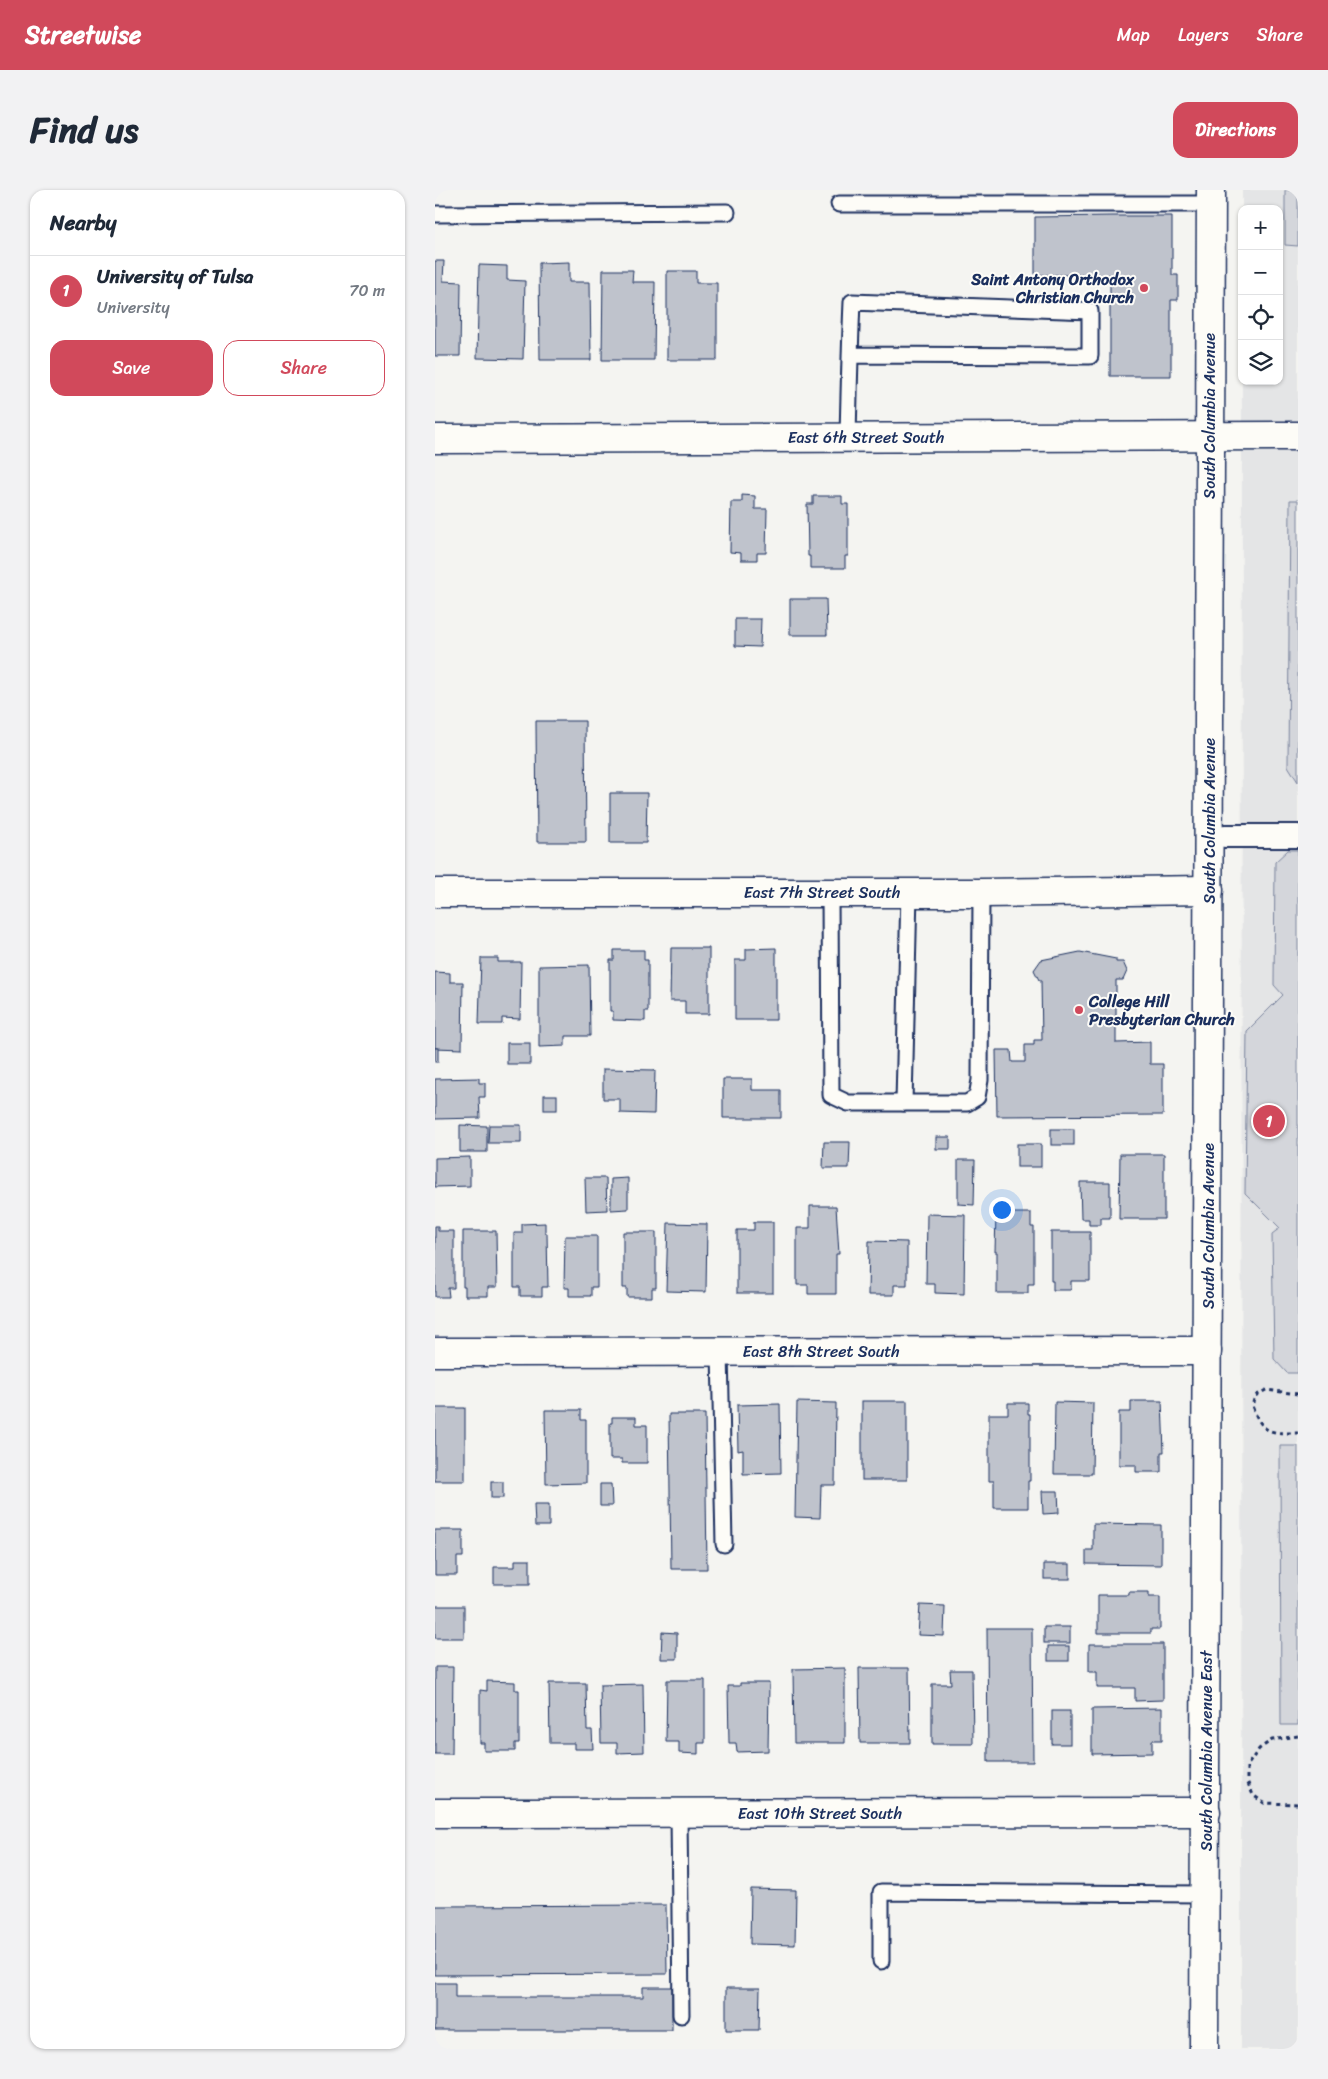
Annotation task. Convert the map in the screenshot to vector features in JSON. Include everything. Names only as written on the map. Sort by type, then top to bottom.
[{"type":"street","name":"South Columbia Avenue","points":[[1207,1453],[1211,197]]},
{"type":"street","name":"East 6th Street South","points":[[435,439],[848,436],[1298,436]]},
{"type":"street","points":[[1225,836],[1298,836]]},
{"type":"street","name":"East 7th Street South","points":[[435,893],[830,891],[981,893],[1209,890]]},
{"type":"street","name":"East 8th Street South","points":[[435,1352],[1207,1351]]},
{"type":"street","name":"South Columbia Avenue East","points":[[1204,2049],[1207,1453]]},
{"type":"street","name":"East 10th Street South","points":[[435,1813],[1206,1812]]},
{"type":"lane","points":[[839,204],[1211,197]]},
{"type":"lane","points":[[435,214],[727,212]]},
{"type":"lane","points":[[848,436],[850,355],[852,302],[1090,311],[1090,356],[850,355]]},
{"type":"lane","points":[[830,891],[831,1095],[848,1102],[967,1103],[977,1096],[980,1080],[981,893]]},
{"type":"lane","points":[[905,1102],[909,892]]},
{"type":"lane","points":[[720,1351],[724,1544]]},
{"type":"lane","points":[[679,1813],[681,2014]]},
{"type":"lane","points":[[881,1961],[881,1892],[1205,1894]]},
{"type":"path","points":[[1298,1394],[1266,1390],[1255,1396],[1251,1406],[1258,1422],[1272,1433],[1298,1433]]},
{"type":"path","points":[[1298,1736],[1272,1740],[1259,1749],[1247,1766],[1247,1781],[1253,1794],[1264,1803],[1298,1804]]},
{"type":"shaded area","points":[[1242,190],[1298,190],[1298,2049],[1241,2049],[1242,385],[1283,385],[1283,205],[1242,205]]},
{"type":"shaded area","points":[[1285,190],[1298,190],[1298,246],[1285,245]]},
{"type":"shaded area","points":[[1290,500],[1298,500],[1298,782],[1288,766]]},
{"type":"shaded area","points":[[1288,850],[1298,850],[1298,1373],[1287,1373],[1274,1359],[1272,1234],[1280,1228],[1245,1193],[1247,1031],[1283,995],[1274,985],[1275,862]]},
{"type":"shaded area","points":[[1280,1446],[1298,1446],[1298,1725],[1281,1725]]},
{"type":"building","name":"Saint Antony Orthodox Christian Church","points":[[1172,216],[1172,275],[1178,275],[1178,300],[1171,300],[1171,376],[1110,376],[1110,275],[1035,275],[1035,217]]},
{"type":"building","points":[[435,261],[444,261],[443,281],[461,282],[460,356],[435,356]]},
{"type":"building","points":[[569,262],[569,282],[590,282],[591,360],[540,360],[539,263]]},
{"type":"building","points":[[479,265],[507,266],[507,280],[525,281],[523,359],[477,358]]},
{"type":"building","points":[[603,270],[633,270],[632,282],[655,282],[654,360],[602,360]]},
{"type":"building","points":[[667,271],[696,271],[696,283],[717,283],[717,360],[667,360]]},
{"type":"building","points":[[742,495],[755,496],[755,509],[767,509],[766,553],[757,553],[757,560],[741,560],[741,553],[730,552],[731,502],[742,502]]},
{"type":"building","points":[[813,496],[842,496],[842,504],[848,504],[848,556],[845,556],[845,568],[810,568],[807,504],[813,504]]},
{"type":"building","points":[[790,599],[826,599],[827,635],[790,635]]},
{"type":"building","points":[[735,619],[761,619],[760,647],[735,646]]},
{"type":"building","points":[[536,721],[585,721],[586,842],[537,842]]},
{"type":"building","points":[[610,793],[647,793],[646,843],[610,843]]},
{"type":"building","points":[[671,948],[709,948],[709,1014],[685,1014],[685,1001],[670,1001]]},
{"type":"building","points":[[776,948],[776,1020],[735,1020],[735,960],[746,960],[746,949]]},
{"type":"building","points":[[614,950],[644,950],[644,960],[648,960],[648,1011],[645,1011],[645,1021],[613,1020],[613,1011],[610,1011],[610,960],[614,960]]},
{"type":"building","name":"College Hill Presbyterian Church","points":[[1080,952],[1116,959],[1116,962],[1123,962],[1127,971],[1123,980],[1116,980],[1116,1043],[1150,1042],[1150,1064],[1163,1064],[1163,1115],[997,1116],[996,1050],[1011,1050],[1012,1062],[1025,1062],[1025,1045],[1034,1045],[1034,1040],[1042,1040],[1041,980],[1039,980],[1034,970],[1041,960]]},
{"type":"building","points":[[481,958],[498,958],[498,962],[521,962],[520,1019],[502,1018],[502,1024],[479,1024]]},
{"type":"building","points":[[589,965],[590,1036],[565,1036],[565,1046],[539,1047],[539,966]]},
{"type":"building","points":[[435,972],[450,973],[450,982],[463,982],[462,1049],[435,1048]]},
{"type":"building","points":[[507,1043],[530,1043],[530,1064],[507,1064]]},
{"type":"building","points":[[435,1048],[438,1048],[438,1062],[435,1062]]},
{"type":"building","points":[[603,1069],[655,1070],[654,1114],[620,1113],[620,1099],[603,1099]]},
{"type":"building","points":[[479,1078],[479,1083],[485,1083],[485,1097],[479,1097],[480,1118],[435,1119],[435,1079]]},
{"type":"building","points":[[723,1079],[752,1079],[752,1090],[781,1090],[781,1118],[723,1118]]},
{"type":"building","points":[[544,1095],[557,1095],[557,1110],[544,1110]]},
{"type":"building","points":[[460,1125],[487,1126],[487,1152],[460,1152]]},
{"type":"building","points":[[489,1125],[521,1125],[521,1143],[488,1143]]},
{"type":"building","points":[[1051,1129],[1074,1129],[1074,1145],[1051,1145]]},
{"type":"building","points":[[936,1137],[950,1137],[950,1149],[936,1149]]},
{"type":"building","points":[[824,1142],[850,1142],[849,1168],[823,1168]]},
{"type":"building","points":[[1017,1144],[1041,1144],[1041,1167],[1017,1167]]},
{"type":"building","points":[[1120,1154],[1164,1154],[1164,1219],[1119,1219]]},
{"type":"building","points":[[470,1157],[470,1186],[435,1187],[435,1158]]},
{"type":"building","points":[[958,1160],[975,1160],[974,1205],[958,1204]]},
{"type":"building","points":[[585,1178],[606,1178],[607,1210],[586,1211]]},
{"type":"building","points":[[628,1178],[628,1209],[611,1210],[611,1179]]},
{"type":"building","points":[[1080,1182],[1110,1182],[1110,1218],[1101,1218],[1101,1225],[1089,1225],[1089,1219],[1081,1219]]},
{"type":"building","points":[[810,1206],[836,1206],[839,1254],[836,1254],[836,1294],[808,1294],[808,1285],[797,1285],[797,1228],[810,1228]]},
{"type":"building","points":[[996,1213],[1031,1213],[1031,1227],[1034,1227],[1034,1284],[1028,1284],[1028,1293],[997,1293]]},
{"type":"building","points":[[927,1214],[965,1215],[964,1294],[935,1293],[935,1284],[926,1284]]},
{"type":"building","points":[[754,1222],[773,1222],[773,1293],[737,1293],[737,1230],[754,1230]]},
{"type":"building","points":[[545,1223],[545,1233],[547,1233],[548,1287],[542,1287],[542,1296],[520,1296],[520,1287],[514,1287],[514,1233],[522,1233],[522,1224]]},
{"type":"building","points":[[668,1223],[707,1224],[706,1292],[666,1291]]},
{"type":"building","points":[[435,1226],[438,1226],[438,1231],[454,1231],[454,1288],[448,1288],[449,1297],[435,1297]]},
{"type":"building","points":[[463,1231],[496,1231],[497,1287],[488,1287],[488,1296],[465,1296],[465,1287],[463,1287]]},
{"type":"building","points":[[623,1232],[656,1232],[656,1288],[652,1288],[652,1297],[627,1297],[627,1288],[623,1288]]},
{"type":"building","points":[[1051,1232],[1090,1232],[1090,1281],[1071,1281],[1071,1290],[1053,1290],[1053,1281],[1051,1281]]},
{"type":"building","points":[[565,1236],[597,1236],[597,1287],[591,1287],[591,1296],[569,1296],[569,1288],[564,1288]]},
{"type":"building","points":[[869,1241],[907,1242],[907,1285],[894,1285],[894,1295],[868,1295]]},
{"type":"building","points":[[862,1401],[907,1401],[907,1480],[862,1480]]},
{"type":"building","points":[[1131,1401],[1162,1401],[1164,1452],[1161,1452],[1161,1472],[1136,1472],[1136,1465],[1119,1465],[1119,1412],[1131,1412]]},
{"type":"building","points":[[797,1402],[836,1403],[835,1485],[821,1485],[820,1518],[795,1517]]},
{"type":"building","points":[[1055,1402],[1093,1403],[1092,1474],[1054,1474]]},
{"type":"building","points":[[1008,1403],[1028,1403],[1028,1414],[1030,1414],[1030,1481],[1028,1481],[1028,1508],[994,1508],[994,1481],[989,1481],[989,1414],[1008,1414]]},
{"type":"building","points":[[780,1404],[781,1473],[743,1474],[743,1450],[738,1451],[737,1405]]},
{"type":"building","points":[[435,1408],[465,1408],[465,1481],[435,1481]]},
{"type":"building","points":[[545,1410],[581,1410],[581,1420],[586,1420],[586,1483],[546,1484]]},
{"type":"building","points":[[669,1414],[705,1414],[707,1569],[671,1569]]},
{"type":"building","points":[[612,1417],[636,1417],[636,1425],[647,1425],[647,1463],[622,1463],[622,1459],[610,1459],[610,1423],[612,1423]]},
{"type":"building","points":[[491,1482],[503,1482],[503,1498],[491,1498]]},
{"type":"building","points":[[600,1484],[611,1484],[612,1506],[600,1506]]},
{"type":"building","points":[[1042,1491],[1058,1491],[1059,1513],[1043,1514]]},
{"type":"building","points":[[534,1504],[549,1504],[549,1526],[535,1526]]},
{"type":"building","points":[[1093,1524],[1161,1525],[1161,1565],[1086,1564],[1086,1550],[1093,1550]]},
{"type":"building","points":[[435,1530],[463,1530],[463,1557],[457,1557],[457,1575],[435,1575]]},
{"type":"building","points":[[515,1560],[530,1560],[530,1584],[494,1584],[494,1567],[515,1567]]},
{"type":"building","points":[[1044,1564],[1070,1564],[1070,1579],[1044,1579]]},
{"type":"building","points":[[1129,1592],[1149,1592],[1149,1597],[1160,1597],[1160,1629],[1151,1629],[1151,1633],[1098,1633],[1098,1595],[1129,1595]]},
{"type":"building","points":[[920,1605],[945,1606],[944,1636],[918,1635]]},
{"type":"building","points":[[435,1606],[464,1606],[464,1638],[435,1638]]},
{"type":"building","points":[[1044,1627],[1070,1627],[1070,1643],[1044,1643]]},
{"type":"building","points":[[987,1628],[1032,1628],[1033,1762],[988,1762]]},
{"type":"building","points":[[662,1632],[677,1633],[677,1659],[661,1659]]},
{"type":"building","points":[[1089,1644],[1163,1644],[1163,1700],[1135,1701],[1135,1688],[1097,1688],[1097,1672],[1089,1672]]},
{"type":"building","points":[[1048,1646],[1069,1646],[1069,1661],[1048,1661]]},
{"type":"building","points":[[435,1667],[453,1667],[452,1754],[435,1754]]},
{"type":"building","points":[[845,1668],[845,1743],[794,1743],[793,1669]]},
{"type":"building","points":[[859,1668],[909,1668],[910,1743],[860,1743]]},
{"type":"building","points":[[950,1670],[972,1670],[973,1744],[932,1744],[932,1684],[951,1684]]},
{"type":"building","points":[[667,1680],[705,1680],[705,1743],[698,1743],[698,1754],[679,1753],[679,1742],[666,1742]]},
{"type":"building","points":[[487,1681],[515,1682],[515,1690],[519,1690],[519,1743],[515,1743],[515,1751],[484,1751],[484,1743],[480,1743],[480,1690],[487,1691]]},
{"type":"building","points":[[549,1683],[586,1683],[587,1730],[592,1730],[593,1749],[574,1749],[574,1743],[550,1743]]},
{"type":"building","points":[[740,1683],[769,1683],[768,1751],[737,1752],[736,1743],[729,1743],[728,1686],[740,1686]]},
{"type":"building","points":[[643,1684],[644,1752],[617,1753],[617,1743],[601,1743],[600,1685]]},
{"type":"building","points":[[1162,1708],[1162,1740],[1152,1740],[1152,1753],[1092,1754],[1092,1709]]},
{"type":"building","points":[[1052,1711],[1070,1711],[1070,1744],[1052,1744]]},
{"type":"building","points":[[751,1889],[796,1890],[795,1945],[750,1944]]},
{"type":"building","points":[[666,1905],[667,1974],[435,1975],[435,1906]]},
{"type":"building","points":[[435,1983],[455,1983],[455,1997],[643,1997],[643,1987],[672,1987],[672,2030],[435,2030]]},
{"type":"building","points":[[726,1988],[760,1988],[759,2030],[726,2030]]},
{"type":"place","name":"Saint Antony Orthodox Christian Church","points":[[1144,288]]},
{"type":"place","name":"College Hill Presbyterian Church","points":[[1079,1010]]},
{"type":"place","name":"University of Tulsa","points":[[1269,1121]]}]
